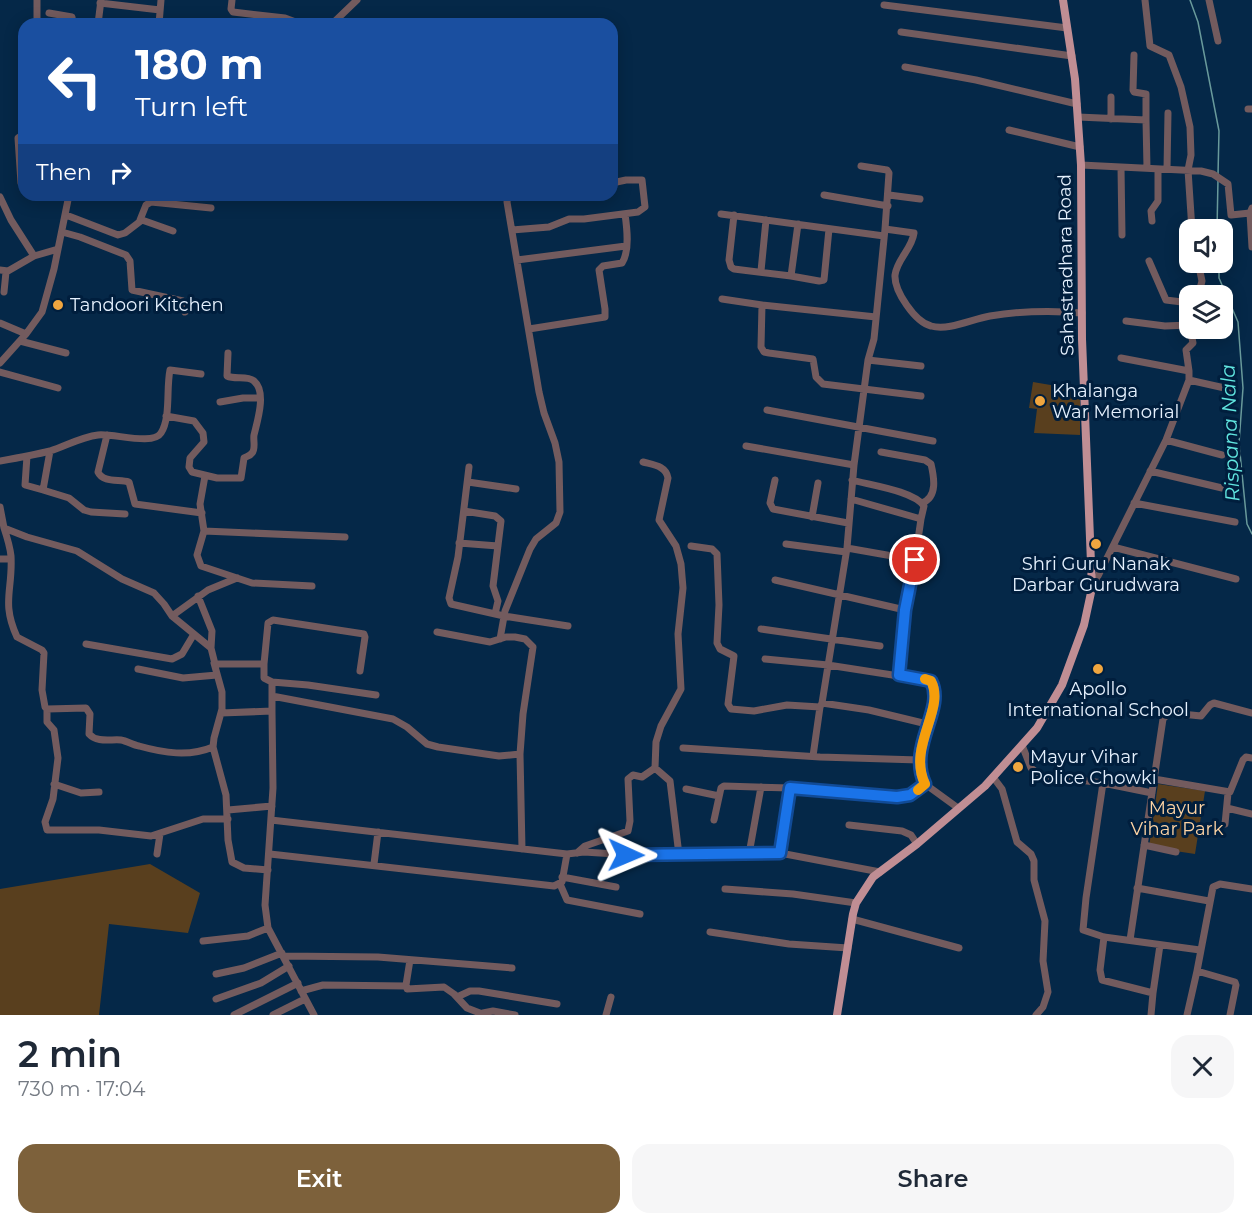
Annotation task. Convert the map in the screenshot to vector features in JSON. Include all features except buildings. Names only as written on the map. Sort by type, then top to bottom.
[{"type":"main road","name":"Sahastradhara Road","points":[[837,1015],[856,903],[873,878],[917,844],[993,777],[1037,728],[1062,685],[1084,625],[1092,588],[1082,313],[1081,165],[1072,56],[1063,0]]},
{"type":"street","points":[[37,0],[37,18]]},
{"type":"street","points":[[159,18],[161,0]]},
{"type":"street","points":[[232,0],[233,12],[285,18]]},
{"type":"street","points":[[338,18],[357,0]]},
{"type":"street","points":[[1145,0],[1149,42],[1153,48],[1169,55],[1188,114],[1191,140],[1188,170],[1191,219]]},
{"type":"street","points":[[1209,0],[1218,41]]},
{"type":"street","points":[[99,18],[100,1],[160,10]]},
{"type":"street","points":[[884,5],[1067,28]]},
{"type":"street","points":[[49,13],[72,18]]},
{"type":"street","points":[[901,32],[1072,56]]},
{"type":"street","points":[[1134,55],[1133,90],[1146,94],[1147,168]]},
{"type":"street","points":[[905,67],[976,80],[1077,104]]},
{"type":"street","points":[[1111,97],[1111,118]]},
{"type":"street","points":[[1167,169],[1168,113]]},
{"type":"street","points":[[1078,117],[1146,120]]},
{"type":"street","points":[[1009,130],[1080,147]]},
{"type":"street","points":[[1081,165],[1188,170],[1213,174],[1228,184],[1231,215],[1251,211],[1252,247]]},
{"type":"street","points":[[813,756],[846,550],[852,480],[868,360],[874,339],[889,195],[887,170],[861,166]]},
{"type":"street","points":[[1121,167],[1122,235]]},
{"type":"street","points":[[1152,221],[1151,211],[1158,201],[1158,169]]},
{"type":"street","points":[[512,230],[549,227],[569,219],[638,212],[645,207],[642,180],[618,182]]},
{"type":"street","points":[[824,195],[888,206]]},
{"type":"street","points":[[889,195],[920,199]]},
{"type":"street","points":[[0,197],[4,216],[34,256]]},
{"type":"street","points":[[0,363],[38,319],[45,304],[68,201]]},
{"type":"street","points":[[500,639],[504,616],[516,580],[530,549],[536,539],[556,523],[560,512],[559,462],[544,413],[508,201]]},
{"type":"street","points":[[66,215],[120,235],[140,220],[146,205],[151,202],[211,208]]},
{"type":"street","points":[[529,329],[605,317],[599,270],[603,266],[622,263],[625,259],[628,238],[625,214]]},
{"type":"street","points":[[721,214],[829,229],[914,233],[912,242],[899,263],[895,276],[907,307],[928,325],[946,326],[990,316],[1034,311],[1082,313]]},
{"type":"street","points":[[734,215],[729,260],[731,267],[819,281],[824,280],[829,229]]},
{"type":"street","points":[[140,220],[173,231]]},
{"type":"street","points":[[761,271],[766,220]]},
{"type":"street","points":[[791,276],[798,224]]},
{"type":"street","points":[[62,232],[126,255],[130,261],[132,290],[183,301],[185,312]]},
{"type":"street","points":[[517,260],[626,246]]},
{"type":"street","points":[[4,292],[3,271],[34,256],[58,249]]},
{"type":"street","points":[[1149,261],[1166,300],[1179,302]]},
{"type":"street","points":[[722,299],[876,317]]},
{"type":"street","points":[[762,305],[760,342],[764,352],[810,357],[814,361],[816,377],[822,384],[921,396]]},
{"type":"street","points":[[1126,321],[1179,327]]},
{"type":"street","points":[[0,323],[26,334]]},
{"type":"street","points":[[1092,588],[1166,440],[1189,380],[1190,371],[1186,350],[1193,343],[1192,339]]},
{"type":"street","points":[[20,341],[66,353]]},
{"type":"street","points":[[166,416],[189,418],[201,428],[205,438],[204,442],[190,456],[189,466],[194,474],[237,479],[242,476],[244,458],[253,451],[260,398],[259,390],[253,380],[227,376],[228,353]]},
{"type":"street","points":[[1121,358],[1190,371]]},
{"type":"street","points":[[868,360],[921,366]]},
{"type":"street","points":[[0,461],[50,451],[83,439],[107,435],[156,438],[160,435],[166,416],[166,392],[170,370],[201,374]]},
{"type":"street","points":[[0,372],[58,388]]},
{"type":"street","points":[[1189,380],[1229,389]]},
{"type":"street","points":[[220,402],[260,398]]},
{"type":"street","points":[[767,410],[933,441]]},
{"type":"street","points":[[107,435],[99,476],[104,479],[129,482],[135,504],[202,513]]},
{"type":"street","points":[[1166,440],[1222,455]]},
{"type":"street","points":[[746,446],[854,465]]},
{"type":"street","points":[[43,490],[50,451]]},
{"type":"street","points":[[852,480],[893,490],[922,503],[928,501],[934,485],[931,464],[925,460],[881,452]]},
{"type":"street","points":[[27,456],[25,485],[69,498],[84,510],[125,514]]},
{"type":"street","points":[[643,462],[660,467],[667,473],[668,478],[659,520],[676,546],[681,564],[683,588],[678,634],[681,690],[662,726],[656,742],[654,760],[655,768],[670,781],[679,855]]},
{"type":"street","points":[[469,467],[449,598],[451,604],[504,616],[568,626]]},
{"type":"street","points":[[1150,471],[1222,488]]},
{"type":"street","points":[[205,476],[200,504],[204,531],[198,548],[199,564],[252,583],[312,586]]},
{"type":"street","points":[[775,480],[770,503],[772,508],[848,523]]},
{"type":"street","points":[[468,482],[516,489]]},
{"type":"street","points":[[812,517],[818,483]]},
{"type":"street","points":[[851,499],[921,519]]},
{"type":"street","points":[[899,675],[905,610],[924,506],[922,503]]},
{"type":"street","points":[[1134,503],[1235,522]]},
{"type":"street","points":[[0,507],[11,559],[7,606],[9,616],[17,637],[44,653],[42,690],[47,709],[46,717],[54,730],[58,758],[53,800],[45,822],[47,830],[99,830],[152,836],[203,819],[228,819]]},
{"type":"street","points":[[464,511],[495,516],[499,519],[493,586],[498,601],[495,614]]},
{"type":"street","points":[[4,528],[27,537],[77,550],[122,579],[153,593],[172,616],[211,648]]},
{"type":"street","points":[[204,531],[345,537]]},
{"type":"street","points":[[459,543],[498,546]]},
{"type":"street","points":[[786,544],[915,560]]},
{"type":"street","points":[[691,546],[712,549],[717,554],[719,605],[717,643],[720,650],[734,656],[729,707],[734,710],[754,711],[787,705],[821,705],[869,710],[927,724]]},
{"type":"street","points":[[1113,547],[1236,579]]},
{"type":"street","points":[[0,560],[11,559]]},
{"type":"street","points":[[172,616],[198,596],[237,578]]},
{"type":"street","points":[[775,580],[905,610]]},
{"type":"street","points":[[198,596],[212,631],[211,648],[222,692],[213,747],[224,783],[232,862],[244,868],[268,870]]},
{"type":"street","points":[[360,672],[364,634],[273,620],[268,623],[264,678],[272,682],[376,695]]},
{"type":"street","points":[[761,629],[880,646]]},
{"type":"street","points":[[437,632],[490,642],[515,637],[525,639],[533,647],[523,714],[520,754],[522,849]]},
{"type":"street","points":[[86,644],[172,659],[182,654],[194,634]]},
{"type":"street","points":[[765,659],[828,665],[931,681],[935,695],[919,760],[920,774],[925,784],[958,808]]},
{"type":"street","points":[[214,663],[264,664]]},
{"type":"street","points":[[138,669],[183,678],[218,675]]},
{"type":"street","points":[[272,682],[272,820],[265,905],[268,928],[290,966],[313,1015]]},
{"type":"street","points":[[272,696],[393,718],[427,744],[438,747],[499,756],[520,754]]},
{"type":"street","points":[[1130,940],[1163,719],[1167,714],[1202,716],[1214,703],[1252,713]]},
{"type":"street","points":[[47,709],[86,708],[90,714],[90,734],[94,738],[121,740],[156,751],[175,753],[200,753],[213,747]]},
{"type":"street","points":[[220,713],[272,711]]},
{"type":"street","points":[[1022,745],[1031,768],[1040,775],[1103,783],[1152,793]]},
{"type":"street","points":[[683,748],[919,760]]},
{"type":"street","points":[[1154,779],[1228,793],[1233,790],[1243,760],[1246,757],[1252,758]]},
{"type":"street","points":[[577,853],[585,846],[628,831],[630,821],[628,779],[633,775],[642,777],[655,768]]},
{"type":"street","points":[[993,777],[1002,789],[1017,842],[1031,854],[1034,861],[1034,880],[1045,921],[1043,961],[1048,992],[1043,1007],[1036,1015]]},
{"type":"street","points":[[1103,783],[1082,927],[1086,933],[1104,937],[1200,950]]},
{"type":"street","points":[[54,784],[81,793],[99,792]]},
{"type":"street","points":[[714,820],[718,796],[724,786],[790,788],[897,797],[910,795],[925,784]]},
{"type":"street","points":[[749,854],[761,787]]},
{"type":"street","points":[[780,853],[790,788]]},
{"type":"street","points":[[686,789],[718,796]]},
{"type":"street","points":[[1225,824],[1228,793]]},
{"type":"street","points":[[228,810],[272,806]]},
{"type":"street","points":[[1227,808],[1252,814]]},
{"type":"street","points":[[272,820],[567,854],[780,853],[880,872]]},
{"type":"street","points":[[849,825],[902,831],[910,835],[917,844]]},
{"type":"street","points":[[374,864],[378,832]]},
{"type":"street","points":[[157,854],[160,834]]},
{"type":"street","points":[[1144,845],[1176,852]]},
{"type":"street","points":[[270,854],[374,864],[550,886],[561,881],[616,887]]},
{"type":"street","points":[[567,854],[561,881],[567,900],[640,914]]},
{"type":"street","points":[[1187,1015],[1211,889],[1216,884],[1220,884],[1252,889]]},
{"type":"street","points":[[1137,888],[1209,901]]},
{"type":"street","points":[[725,889],[793,894],[856,903]]},
{"type":"street","points":[[852,919],[959,948]]},
{"type":"street","points":[[203,942],[248,936],[268,928]]},
{"type":"street","points":[[710,932],[789,944],[848,948]]},
{"type":"street","points":[[1104,937],[1100,976],[1102,980],[1153,993]]},
{"type":"street","points":[[1151,1015],[1160,945]]},
{"type":"street","points":[[216,974],[244,968],[283,955],[347,956],[512,968]]},
{"type":"street","points":[[406,986],[410,960]]},
{"type":"street","points":[[216,999],[261,983],[290,966]]},
{"type":"street","points":[[1197,971],[1235,982],[1230,1015]]},
{"type":"street","points":[[234,1015],[298,983]]},
{"type":"street","points":[[301,991],[323,985],[406,986],[411,990],[444,987],[467,1008],[484,1014],[493,1011],[515,1015]]},
{"type":"street","points":[[457,997],[470,991],[479,991],[557,1004]]},
{"type":"street","points":[[606,1015],[611,997]]},
{"type":"street","points":[[273,1015],[305,999]]},
{"type":"green space","points":[[1033,382],[1080,390],[1080,435],[1034,433],[1037,409],[1029,408]]},
{"type":"green space","name":"Mayur Vihar Park","points":[[1158,784],[1205,791],[1195,854],[1149,847]]},
{"type":"green space","points":[[150,864],[200,893],[188,933],[109,924],[99,1015],[0,1015],[0,889]]},
{"type":"waterway","name":"Rispana Nala","points":[[1190,0],[1198,22],[1219,131],[1218,175]]},
{"type":"waterway","name":"Rispana Nala","points":[[1217,219],[1218,179]]},
{"type":"waterway","name":"Rispana Nala","points":[[1219,273],[1219,278],[1238,322],[1243,388],[1239,443],[1247,524],[1252,534]]},
{"type":"slow traffic","points":[[918,790],[925,784],[920,774],[919,760],[935,695],[931,681],[925,679]]},
{"type":"place","name":"Tandoori Kitchen","points":[[58,305]]},
{"type":"place","name":"Khalanga War Memorial","points":[[1040,401]]},
{"type":"place","name":"Shri Guru Nanak Darbar Gurudwara","points":[[1096,544]]},
{"type":"place","name":"Apollo International School","points":[[1098,669]]},
{"type":"place","name":"Mayur Vihar Police Chowki","points":[[1018,767]]},
{"type":"route","points":[[626,855],[780,853],[790,788],[903,797],[910,795],[925,784],[920,774],[919,760],[932,711],[934,687],[931,681],[899,675],[905,610],[915,560]]}]
